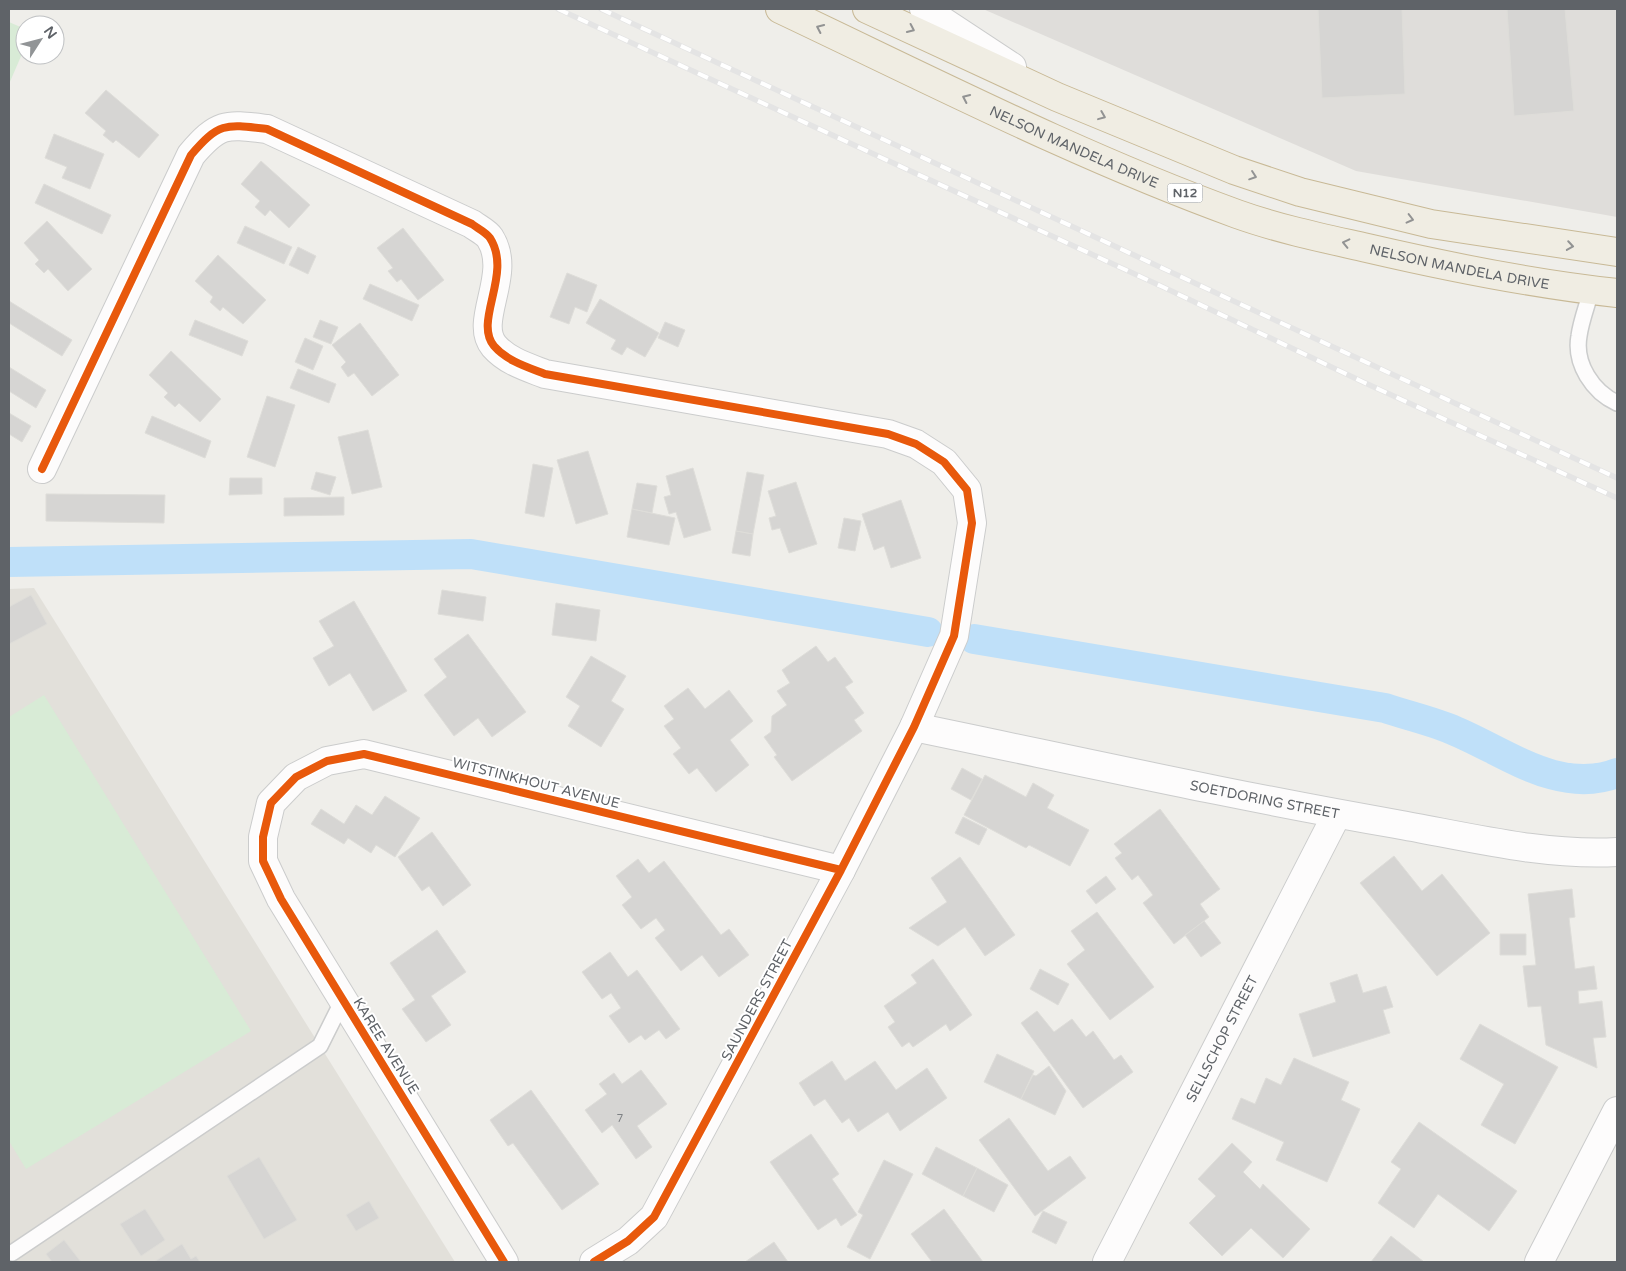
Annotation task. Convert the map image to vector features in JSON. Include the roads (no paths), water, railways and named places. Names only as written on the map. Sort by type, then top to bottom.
[{"type":"highway","name":"NELSON MANDELA DRIVE","points":[[780,9],[1043,134],[1238,214],[1296,231],[1419,260],[1560,287],[1604,292]]},
{"type":"highway","points":[[867,9],[1057,97],[1234,170],[1300,192],[1431,224],[1617,252]]},
{"type":"street","points":[[924,9],[1057,97]]},
{"type":"street","name":"SAUNDERS STREET","points":[[42,469],[191,155],[208,134],[232,125],[267,129],[472,224],[489,237],[498,260],[496,288],[486,326],[494,346],[516,362],[545,374],[888,434],[916,444],[944,462],[967,490],[972,523],[954,636],[914,727],[841,870],[654,1217],[628,1241],[594,1262]]},
{"type":"street","name":"SOETDORING STREET","points":[[914,727],[1337,814],[1547,851],[1617,852]]},
{"type":"street","name":"WITSTINKHOUT AVENUE","points":[[263,837],[272,803],[296,777],[327,761],[364,754],[841,870]]},
{"type":"street","name":"SELLSCHOP STREET","points":[[1107,1262],[1337,814]]},
{"type":"street","name":"KAREE AVENUE","points":[[263,837],[263,861],[281,899],[504,1262]]},
{"type":"street","points":[[1539,1262],[1617,1111]]},
{"type":"lane","points":[[1604,292],[1578,338],[1580,361],[1592,385],[1617,403]]},
{"type":"lane","points":[[13,1255],[320,1046],[342,1000]]},
{"type":"waterway","points":[[9,562],[471,554],[928,632]]},
{"type":"waterway","points":[[974,639],[1385,708],[1433,722],[1509,758],[1551,774],[1573,779],[1595,779],[1617,773]]},
{"type":"railway","points":[[558,9],[1617,498]]},
{"type":"railway","points":[[601,9],[1617,478]]}]
